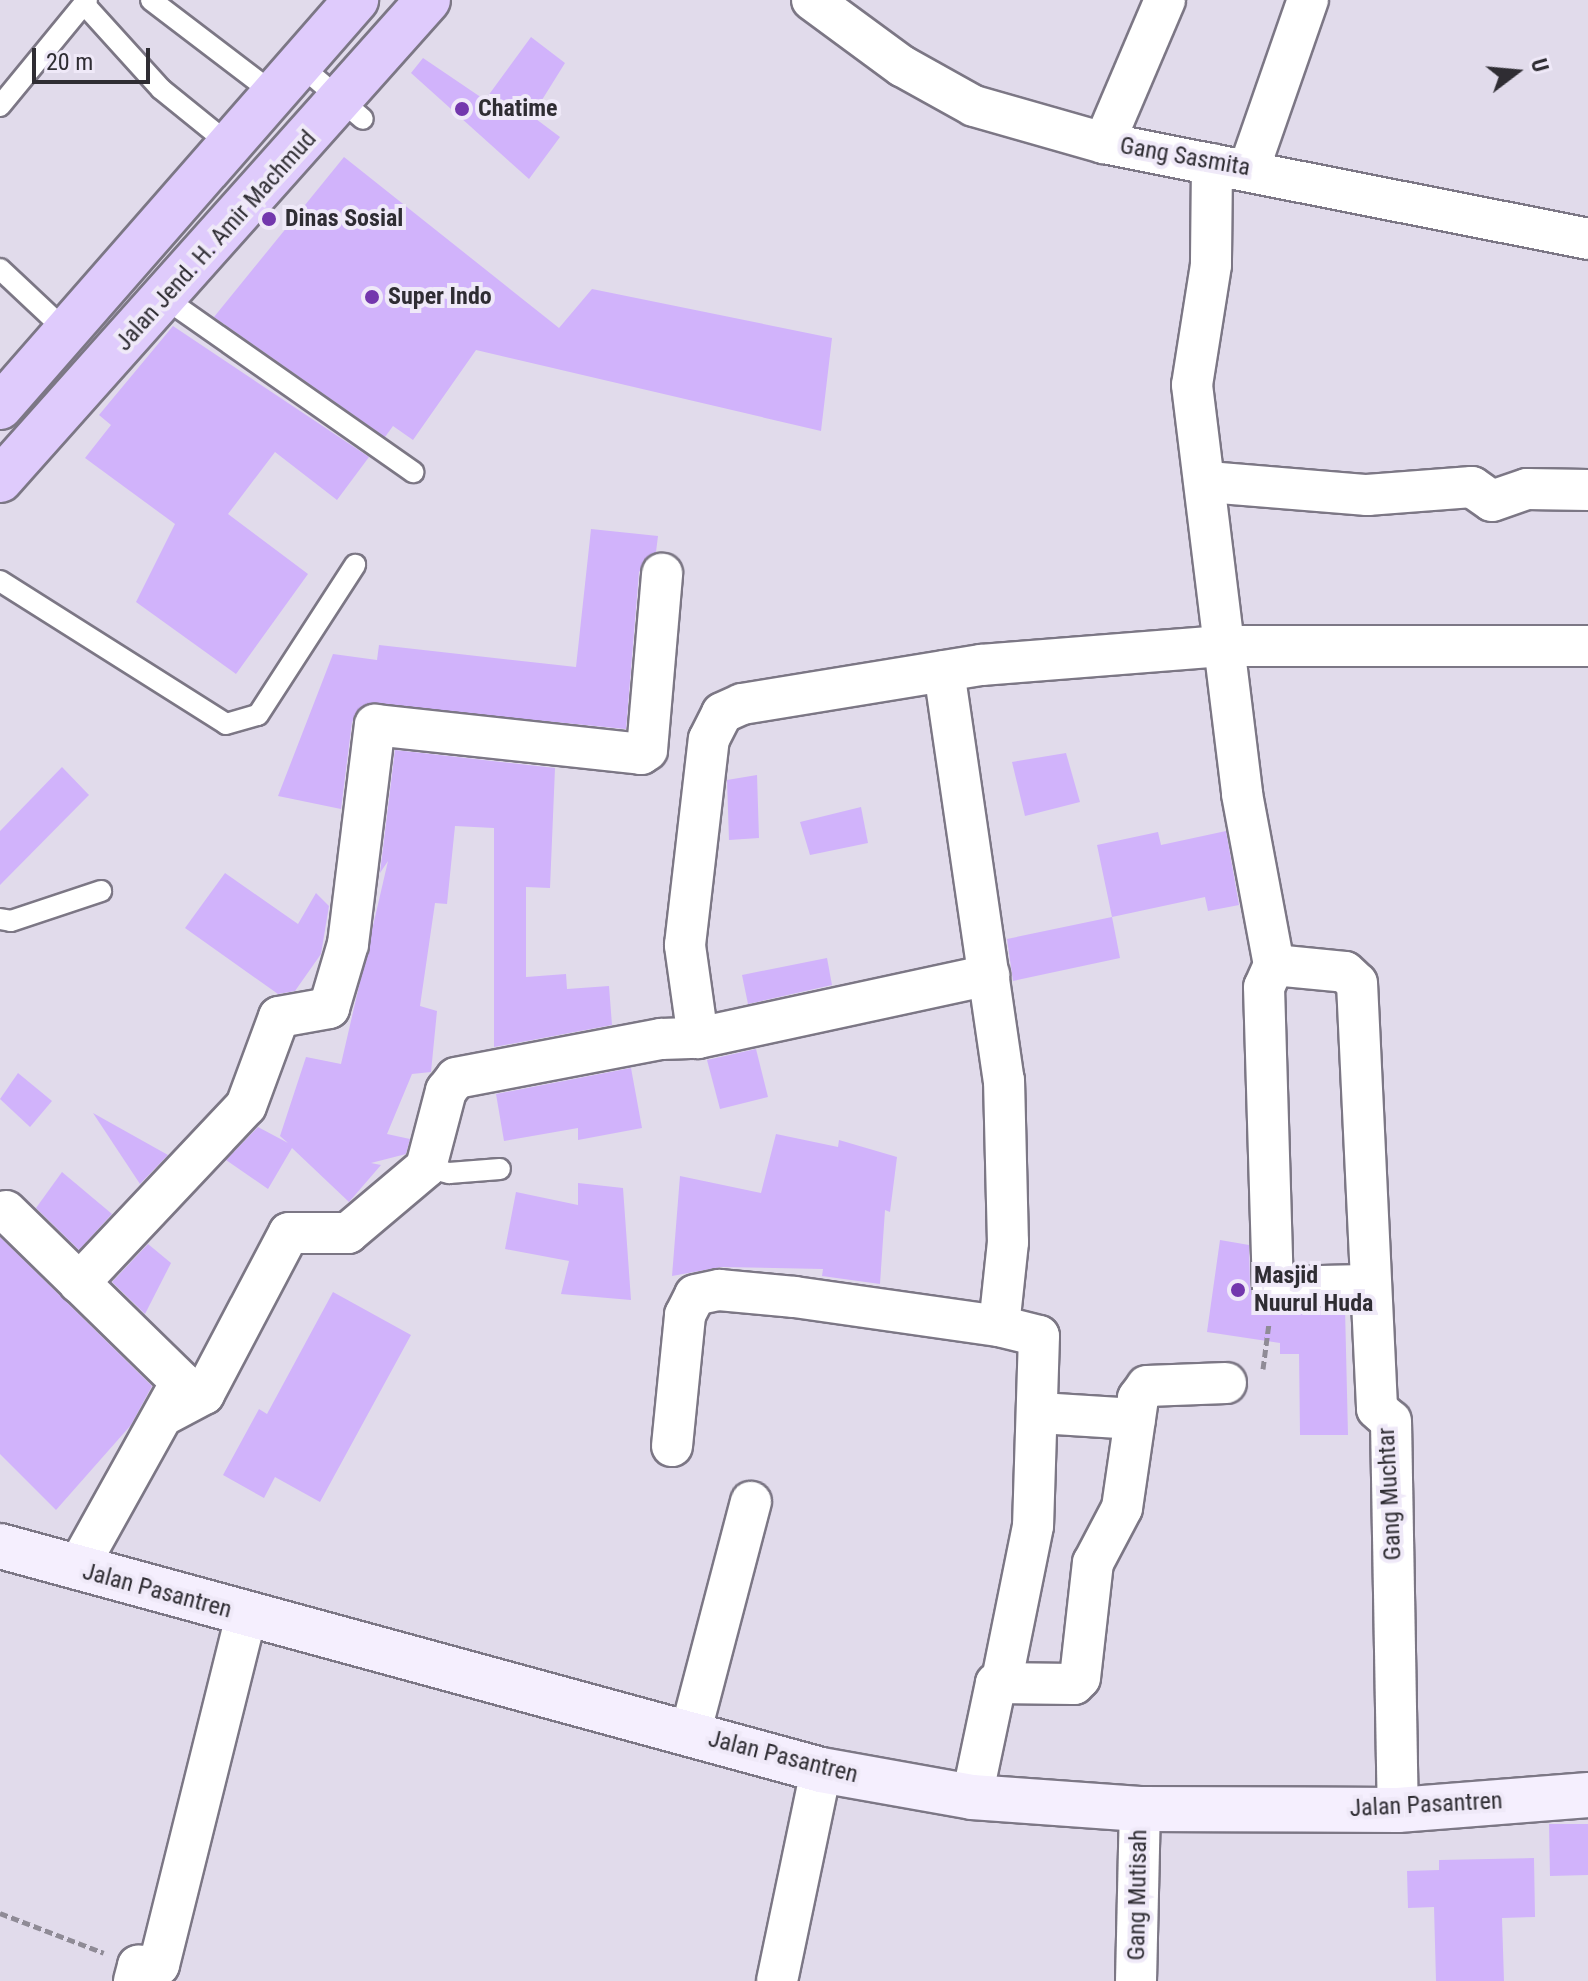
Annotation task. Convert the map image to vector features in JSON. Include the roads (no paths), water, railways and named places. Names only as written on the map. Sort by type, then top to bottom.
[{"type":"highway","points":[[0,407],[356,0]]},
{"type":"highway","name":"Jalan Jend. H. Amir Machmud","points":[[0,480],[166,299],[352,109],[428,0]]},
{"type":"main road","name":"Jalan Pasantren","points":[[0,1546],[821,1770],[972,1797],[1140,1809],[1398,1810],[1588,1795]]},
{"type":"street","name":"Gang Sasmita","points":[[812,0],[902,66],[974,106],[1104,143],[1588,239]]},
{"type":"street","points":[[1104,143],[1165,0]]},
{"type":"street","points":[[1308,0],[1231,166],[1192,385],[1208,482],[1222,646],[1274,965],[1264,987],[1273,1287],[1368,1285]]},
{"type":"street","points":[[1208,482],[1367,495],[1472,487],[1499,501],[1527,489],[1588,490]]},
{"type":"street","points":[[79,1283],[246,1106],[279,1017],[329,1008],[348,944],[375,725],[641,754],[647,750],[662,574]]},
{"type":"street","points":[[698,1038],[685,945],[709,739],[722,713],[829,687],[944,671],[1222,646],[1588,646]]},
{"type":"street","points":[[944,671],[1004,1080],[1008,1242],[999,1326]]},
{"type":"street","name":"Gang Muchtar","points":[[1274,965],[1345,972],[1357,983],[1368,1285],[1377,1409],[1391,1421],[1398,1810]]},
{"type":"street","points":[[168,1413],[204,1394],[289,1233],[348,1233],[426,1167],[446,1091],[468,1072],[661,1039],[698,1038],[989,975]]},
{"type":"street","points":[[6,1211],[179,1376],[180,1389],[168,1413],[77,1569]]},
{"type":"street","points":[[672,1446],[685,1315],[689,1302],[703,1292],[795,1297],[999,1326],[1039,1336],[1040,1413],[1033,1526],[1002,1680],[972,1797]]},
{"type":"street","points":[[1002,1680],[1074,1684],[1080,1678],[1093,1563],[1122,1508],[1135,1419],[1147,1386],[1226,1383]]},
{"type":"street","points":[[1040,1413],[1135,1419]]},
{"type":"street","points":[[690,1734],[751,1502]]},
{"type":"street","points":[[136,1974],[159,1965],[246,1615]]},
{"type":"street","points":[[777,1981],[821,1770]]},
{"type":"street","name":"Gang Mutisah","points":[[1136,1981],[1140,1809]]},
{"type":"lane","points":[[151,0],[286,79],[352,109]]},
{"type":"lane","points":[[0,106],[86,2],[161,89],[229,144]]},
{"type":"lane","points":[[0,269],[67,332]]},
{"type":"lane","points":[[166,299],[413,472]]},
{"type":"lane","points":[[0,581],[226,724],[258,715],[355,565]]},
{"type":"lane","points":[[0,919],[101,891]]},
{"type":"lane","points":[[426,1167],[449,1173],[500,1169]]},
{"type":"place","name":"Chatime","points":[[462,109]]},
{"type":"place","name":"Dinas Sosial","points":[[269,219]]},
{"type":"place","name":"Super Indo","points":[[372,297]]},
{"type":"place","name":"Masjid Nuurul Huda","points":[[1238,1290]]}]
